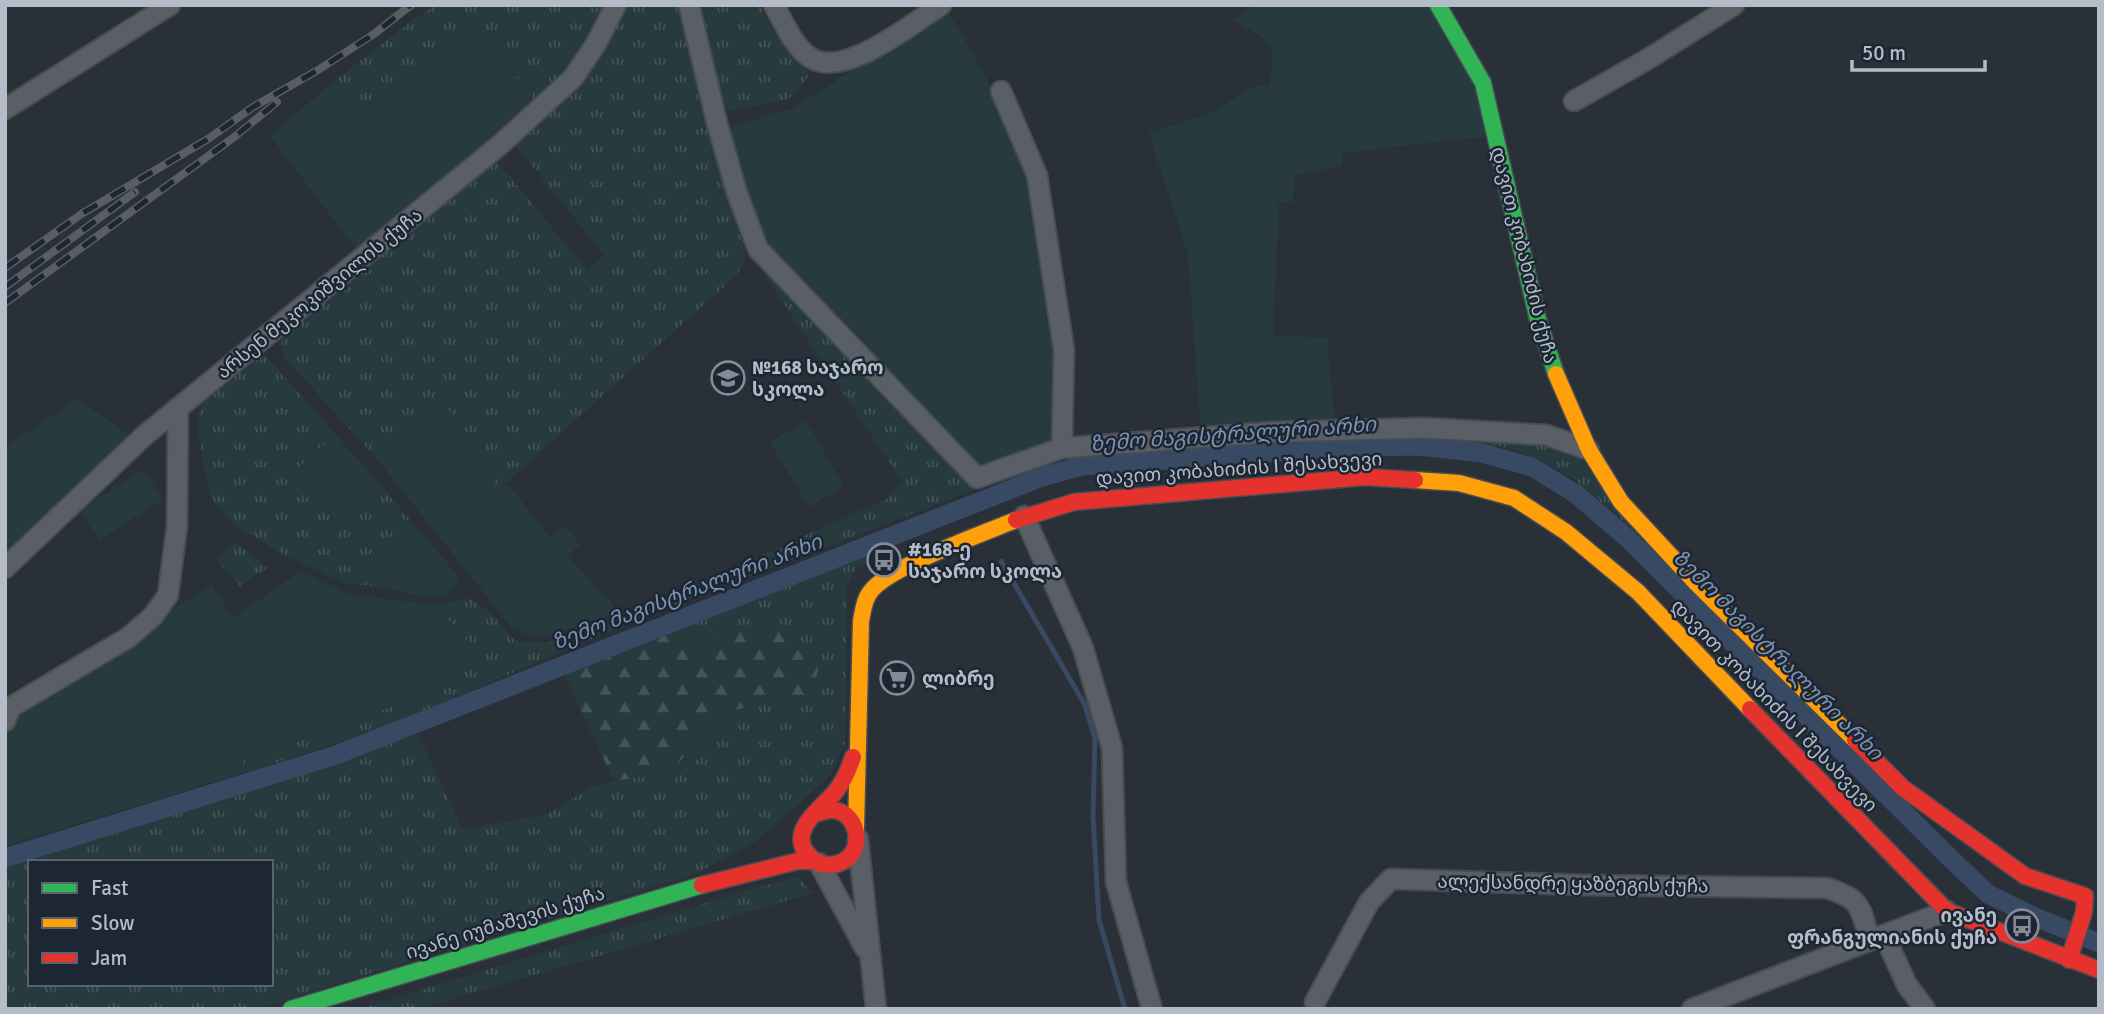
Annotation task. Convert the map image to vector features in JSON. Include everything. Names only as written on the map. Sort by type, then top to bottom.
[{"type":"street","points":[[5,109],[170,5]]},
{"type":"street","name":"არსენ მეკოკიშვილის ქუჩა","points":[[5,568],[145,436],[501,144],[573,78],[596,44],[616,5]]},
{"type":"street","points":[[689,5],[717,123],[737,193],[758,249],[977,478],[1062,448],[1274,432],[1423,428],[1547,435],[1589,450]]},
{"type":"street","points":[[774,5],[799,46],[811,59],[827,62],[853,59],[875,49],[941,5]]},
{"type":"street","name":"დავით კობახიძის ქუჩა","points":[[1438,5],[1483,83],[1538,320],[1556,374],[1589,450],[1621,502],[1696,583],[1903,788],[2025,876],[2085,896],[2084,912],[2069,960]]},
{"type":"street","points":[[1574,101],[1734,5]]},
{"type":"street","points":[[1001,91],[1037,175],[1065,350],[1062,448]]},
{"type":"street","points":[[5,721],[11,707],[129,637],[153,615],[168,595],[177,526],[178,408]]},
{"type":"street","name":"დავით კობახიძის I შესახვევი","points":[[857,834],[860,631],[866,599],[872,589],[893,573],[1024,516],[1074,502],[1365,477],[1459,482],[1514,498],[1566,533],[1638,592],[1947,911],[2069,960]]},
{"type":"street","points":[[1024,516],[1083,648],[1112,748],[1116,882],[1152,1009]]},
{"type":"street","name":"დავით კობახიძის I შესახვევი","points":[[810,818],[842,782],[857,745]]},
{"type":"street","points":[[788,836],[810,818],[831,809],[839,811],[852,821],[857,834],[876,1009]]},
{"type":"street","points":[[810,818],[802,836],[802,843],[809,856],[817,862],[869,955]]},
{"type":"street","points":[[817,862],[836,864],[845,860],[851,855],[857,834]]},
{"type":"street","name":"ივანე იუმაშევის ქუჩა","points":[[731,876],[762,855]]},
{"type":"street","name":"ივანე იუმაშევის ქუჩა","points":[[291,1009],[731,876],[798,861],[817,862]]},
{"type":"street","name":"ალექსანდრე ყაზბეგის ქუჩა","points":[[1315,1002],[1369,902],[1391,879],[1827,888],[1848,895],[1859,906],[1877,937]]},
{"type":"street","points":[[1692,1009],[1947,911]]},
{"type":"street","points":[[1877,937],[1906,985],[1925,1009]]},
{"type":"street","points":[[2069,960],[2099,970]]},
{"type":"green space","points":[[436,5],[605,5],[585,50],[568,71],[534,102],[477,22],[356,113],[334,81]]},
{"type":"green space","points":[[622,5],[679,5],[700,105],[746,255],[738,274],[499,489],[446,406],[379,461],[285,358],[281,345],[283,335],[494,158],[587,270],[604,255],[513,142],[585,80],[605,53]]},
{"type":"green space","points":[[696,5],[759,5],[787,50],[810,73],[801,87],[788,99],[731,111],[718,104]]},
{"type":"green space","points":[[1254,5],[1427,5],[1472,82],[1489,136],[1343,153],[1342,165],[1294,176],[1293,202],[1279,203],[1273,335],[1327,338],[1335,424],[1201,433],[1188,255],[1149,133],[1208,114],[1258,85],[1270,87],[1272,60],[1269,45],[1257,34],[1234,21]]},
{"type":"green space","points":[[947,9],[993,89],[1033,199],[1058,343],[1056,434],[1050,446],[983,474],[760,247],[725,136],[731,126],[792,109]]},
{"type":"green space","points":[[477,22],[534,102],[360,254],[270,136],[334,81],[357,112]]},
{"type":"green space","points":[[762,271],[982,487],[637,620],[378,730],[247,772],[242,761],[401,703],[472,646],[435,605],[469,598],[492,614],[515,641],[555,641],[618,622],[614,615],[633,614],[890,497],[902,481]]},
{"type":"green space","points":[[263,353],[335,434],[293,474],[336,523],[381,485],[415,526],[391,544],[378,564],[382,587],[344,583],[285,555],[236,526],[217,506],[210,494],[198,436],[198,415],[204,402]]},
{"type":"green space","points":[[78,399],[135,439],[5,563],[5,447]]},
{"type":"green space","points":[[446,406],[499,489],[509,485],[550,537],[566,526],[580,545],[567,556],[621,613],[550,635],[528,635],[511,627],[379,461]]},
{"type":"green space","points":[[806,421],[844,486],[809,507],[770,442]]},
{"type":"green space","points":[[335,434],[381,485],[336,523],[292,474]]},
{"type":"green space","points":[[1441,435],[1527,440],[1569,450],[1598,478],[1641,537],[1570,476],[1518,450]]},
{"type":"green space","points":[[144,470],[163,500],[99,540],[80,510]]},
{"type":"green space","points":[[415,526],[459,580],[453,589],[444,594],[424,597],[382,587],[378,564],[391,544]]},
{"type":"green space","points":[[234,543],[267,568],[240,586],[216,560]]},
{"type":"green space","points":[[870,553],[872,561],[856,569],[847,586],[845,743],[831,775],[756,841],[697,873],[255,1009],[5,1009],[5,865],[304,774],[418,734],[463,830],[547,814],[592,787],[653,775],[680,761],[698,740],[733,710],[753,705],[732,631],[692,651],[685,628]]},
{"type":"green space","points":[[301,571],[349,594],[435,605],[472,646],[401,703],[242,760],[247,772],[5,846],[5,732],[15,712],[135,643],[150,632],[158,617],[212,585],[233,618]]},
{"type":"green space","points":[[685,628],[693,651],[732,631],[782,629],[799,643],[819,667],[811,695],[733,710],[698,740],[680,761],[653,775],[614,781],[564,674]]},
{"type":"green space","points":[[798,877],[813,893],[419,1009],[358,1009],[738,893]]},
{"type":"waterway","name":"ზემო მაგისტრალური არხი","points":[[5,858],[336,755],[1042,477],[1082,466],[1348,447],[1419,446],[1482,453],[1532,467],[1576,494],[1627,538],[1988,894],[2099,943]]},
{"type":"waterway","points":[[1001,561],[1085,705],[1095,739],[1093,816],[1099,920],[1125,1009]]},
{"type":"railway","points":[[5,268],[83,213],[208,139],[253,107],[374,34],[411,5]]},
{"type":"railway","points":[[5,303],[233,138],[277,102]]},
{"type":"railway","points":[[5,287],[135,192]]},
{"type":"traffic: fast","points":[[1438,5],[1483,83],[1538,320],[1556,374]]},
{"type":"traffic: fast","points":[[291,1009],[702,885]]},
{"type":"traffic: slow","points":[[1556,374],[1589,450],[1621,502],[1696,583],[1855,740]]},
{"type":"traffic: slow","points":[[1415,480],[1459,483],[1514,498],[1566,532],[1638,592],[1750,709]]},
{"type":"traffic: slow","points":[[856,829],[861,621],[867,598],[881,582],[916,561],[1016,520]]},
{"type":"traffic: jam","points":[[1016,520],[1074,502],[1365,477],[1415,480]]},
{"type":"traffic: jam","points":[[1750,709],[1947,911],[2099,970]]},
{"type":"traffic: jam","points":[[1855,740],[1903,788],[2025,876],[2085,896],[2084,912],[2069,960]]},
{"type":"traffic: jam","points":[[815,814],[829,810],[840,812],[852,823],[856,831],[855,848],[844,861],[831,865],[818,863],[806,852],[802,835],[810,819],[839,787],[853,757]]},
{"type":"traffic: jam","points":[[702,885],[798,861],[815,861]]},
{"type":"place","name":"№168 საჯარო სკოლა","points":[[728,378]]},
{"type":"place","name":"#168-ე საჯარო სკოლა","points":[[884,560]]},
{"type":"place","name":"ლიბრე","points":[[897,678]]},
{"type":"place","name":"ივანე ფრანგულიანის ქუჩა","points":[[2022,926]]}]
